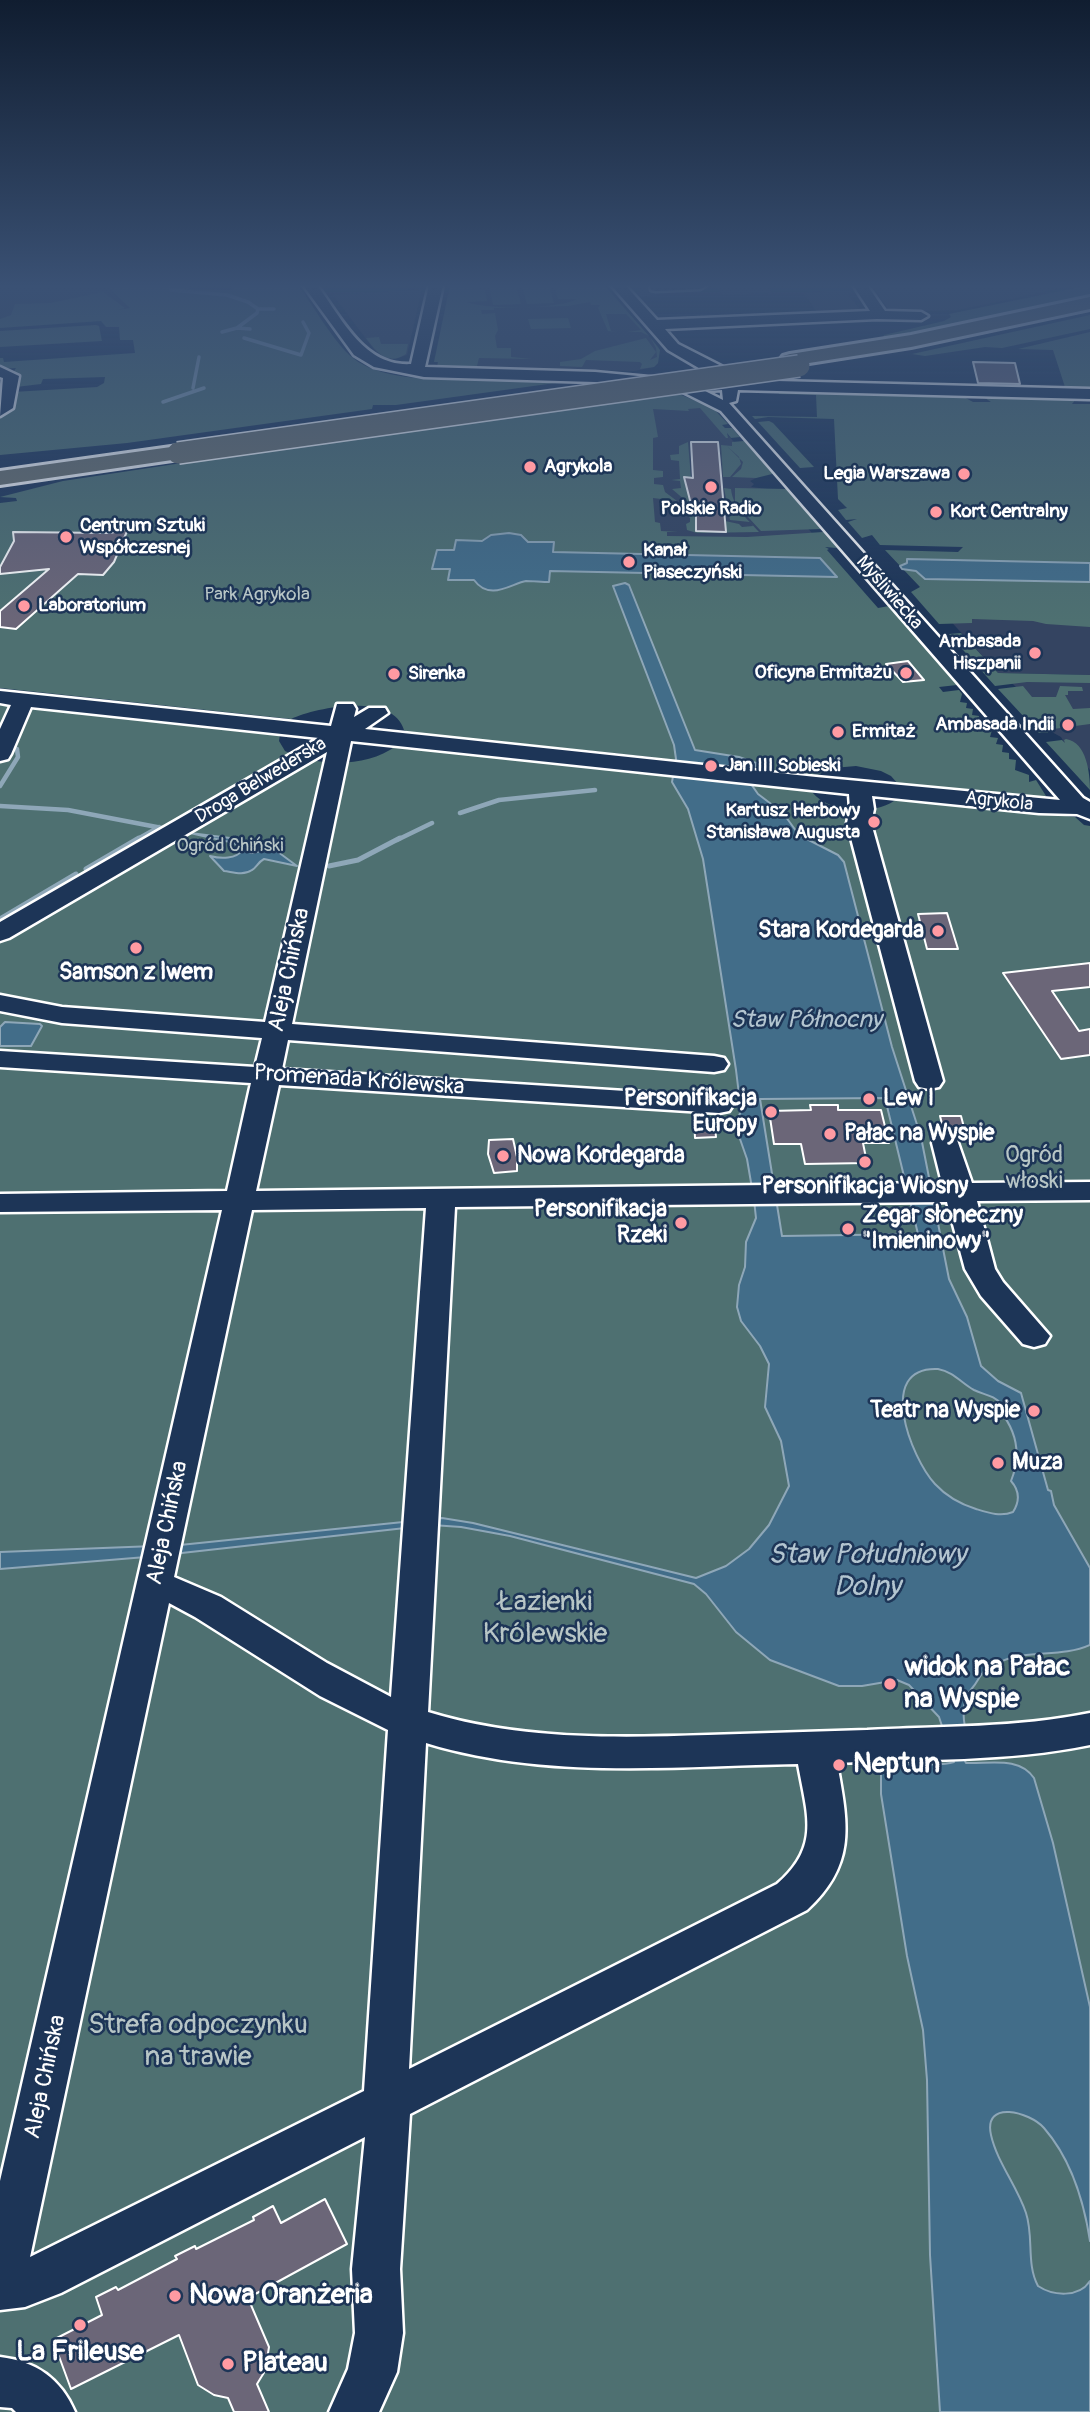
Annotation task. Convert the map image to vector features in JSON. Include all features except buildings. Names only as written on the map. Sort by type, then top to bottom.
[{"type":"main road","points":[[0,470],[176,449],[546,398]]},
{"type":"main road","points":[[0,478],[176,449]]},
{"type":"street","name":"Myśliwiecka","points":[[706,398],[727,408],[1085,810]]},
{"type":"street","points":[[727,408],[728,398]]},
{"type":"street","name":"Agrykola","points":[[0,696],[1085,810]]},
{"type":"street","points":[[0,754],[22,706]]},
{"type":"street","name":"Aleja Chińska","points":[[0,2285],[336,762],[345,709]]},
{"type":"street","name":"Droga Belwederska","points":[[0,933],[377,713]]},
{"type":"street","points":[[859,787],[862,809],[859,823],[929,1081]]},
{"type":"street","points":[[0,1003],[62,1015],[715,1064]]},
{"type":"street","name":"Promenada Królewska","points":[[0,1059],[719,1105]]},
{"type":"street","points":[[946,1143],[949,1193],[984,1278],[1034,1336]]},
{"type":"street","points":[[0,1203],[1090,1191]]},
{"type":"street","points":[[354,2412],[368,2382],[377,2348],[379,2305],[376,2269],[387,2146],[386,2077],[441,1198]]},
{"type":"street","points":[[156,1578],[316,1675],[408,1722],[464,1739],[511,1747],[597,1751],[815,1748],[1056,1736],[1090,1729]]},
{"type":"street","points":[[0,2285],[18,2285],[44,2276],[803,1889],[821,1867],[828,1842],[815,1748]]},
{"type":"street","points":[[0,2382],[29,2388],[50,2412]]},
{"type":"shaded area","points":[[700,402],[762,475],[750,481],[754,484],[751,487],[775,490],[817,539],[653,537],[650,403]]},
{"type":"shaded area","name":"Ambasada Hiszpanii","points":[[946,616],[1090,619],[1090,675],[998,673]]},
{"type":"shaded area","name":"Ambasada Indii","points":[[1010,681],[1090,682],[1090,770],[1062,745],[1064,742],[1061,737],[1050,731],[1019,697],[1022,693]]},
{"type":"green space","points":[[11,398],[450,398],[396,405],[373,405],[372,409],[127,443],[0,455],[0,415],[6,414]]},
{"type":"green space","name":"Park Agrykola","points":[[631,398],[688,398],[713,408],[728,424],[722,425],[732,428],[740,437],[731,438],[727,433],[726,438],[700,408],[688,409],[689,411],[653,409],[658,437],[653,438],[653,470],[663,471],[663,477],[654,478],[654,484],[663,485],[665,492],[677,501],[653,498],[655,522],[660,523],[661,531],[678,532],[667,532],[667,536],[747,537],[823,532],[837,548],[825,547],[829,549],[827,550],[878,608],[889,606],[957,685],[939,687],[943,692],[959,690],[962,694],[960,702],[967,703],[966,708],[973,709],[972,715],[979,716],[978,722],[985,723],[984,730],[992,730],[990,737],[998,738],[996,744],[1003,745],[1002,752],[1009,753],[1009,759],[1016,760],[1015,770],[1029,775],[1029,782],[1036,780],[1046,796],[1029,797],[898,784],[891,776],[881,771],[856,766],[833,768],[817,775],[780,771],[755,774],[757,767],[676,759],[674,765],[652,757],[412,733],[404,730],[397,718],[370,707],[335,707],[291,719],[0,688],[0,503],[17,501],[16,498],[0,497],[63,481],[413,428],[433,428],[455,420]]},
{"type":"green space","name":"Legia Warszawa","points":[[816,398],[965,398],[973,402],[991,402],[984,398],[1031,398],[1076,399],[1072,404],[1090,404],[1090,627],[1033,621],[972,619],[972,623],[939,624],[911,592],[920,587],[885,550],[958,552],[963,547],[880,545],[872,535],[862,538],[848,522],[857,519],[846,520],[838,510],[847,508],[838,499],[834,419],[755,419],[752,416],[817,417]]},
{"type":"green space","points":[[769,421],[814,467],[800,468],[758,422]]},
{"type":"green space","points":[[744,441],[772,474],[756,478],[732,477],[741,469],[743,462],[739,458],[741,464],[730,477],[723,477],[721,445],[732,446],[732,442]]},
{"type":"green space","points":[[688,442],[691,478],[685,478],[685,486],[694,487],[692,506],[687,506],[686,501],[672,489],[681,488],[680,481],[671,480],[680,479],[679,461],[671,460],[670,455],[679,454],[679,446]]},
{"type":"green space","points":[[724,488],[731,489],[738,507],[750,522],[730,520]]},
{"type":"green space","points":[[735,488],[786,489],[821,529],[761,531],[735,503]]},
{"type":"green space","points":[[687,515],[696,515],[697,531],[725,532],[725,521],[742,527],[753,526],[751,523],[759,532],[697,533],[687,530],[686,524],[690,522]]},
{"type":"green space","points":[[961,633],[998,673],[1090,675],[1090,683],[1027,682],[995,686],[949,634]]},
{"type":"green space","points":[[1023,686],[1032,697],[1056,697],[1060,686],[1082,687],[1083,691],[1068,691],[1068,695],[1065,695],[1073,709],[1090,708],[1090,724],[1039,733],[998,689]]},
{"type":"green space","name":"Łazienki Królewskie","points":[[0,704],[280,734],[279,741],[285,751],[326,762],[341,763],[370,758],[396,746],[810,789],[827,803],[851,810],[877,808],[898,798],[1075,817],[1084,825],[1090,826],[1090,2412],[0,2412]]},
{"type":"green space","points":[[1066,739],[1073,741],[1083,752],[1090,790],[1046,742],[1062,740],[1065,743]]},
{"type":"water","name":"Kanał Piaseczyński","points":[[491,535],[521,535],[528,542],[554,542],[553,552],[820,558],[837,577],[550,571],[549,582],[526,581],[494,591],[487,590],[474,580],[448,580],[450,569],[432,569],[437,550],[454,550],[456,540],[482,541]]},
{"type":"water","points":[[907,559],[1090,563],[1090,582],[925,579],[916,571],[902,569],[900,566],[907,563]]},
{"type":"water","points":[[625,583],[629,585],[695,750],[739,757],[756,763],[751,784],[758,794],[783,813],[799,835],[838,855],[844,862],[892,1047],[921,1137],[949,1279],[967,1317],[981,1366],[998,1381],[1021,1393],[1048,1490],[1051,1491],[1054,1505],[1090,1568],[1090,1645],[1064,1652],[1010,1658],[984,1672],[965,1701],[963,1750],[966,1763],[1012,1764],[1028,1771],[1034,1778],[1053,1843],[1090,2007],[1090,2241],[1084,2211],[1069,2167],[1044,2128],[1029,2117],[1009,2112],[994,2116],[990,2124],[998,2155],[1026,2213],[1032,2269],[1038,2286],[1051,2292],[1066,2294],[1085,2287],[1090,2281],[1090,2412],[940,2412],[930,2255],[927,2080],[923,2030],[907,1956],[881,1794],[881,1773],[899,1765],[954,1762],[939,1717],[909,1685],[897,1680],[862,1686],[839,1686],[770,1660],[736,1632],[706,1594],[694,1584],[510,1536],[461,1527],[432,1525],[146,1557],[0,1569],[0,1552],[180,1545],[442,1518],[473,1523],[696,1578],[726,1566],[749,1549],[769,1525],[789,1486],[781,1441],[765,1407],[769,1364],[760,1346],[741,1321],[737,1307],[739,1285],[745,1267],[746,1242],[756,1218],[747,1159],[740,1139],[738,1118],[741,1111],[736,1070],[703,859],[688,809],[672,782],[676,759],[674,745],[613,586]],"holes":[[[885,1098],[918,1234],[782,1236],[760,1099]],[[938,1369],[1001,1404],[1000,1411],[1011,1428],[1016,1445],[1016,1463],[1011,1481],[1018,1500],[1013,1512],[990,1513],[954,1500],[935,1484],[916,1455],[904,1416],[903,1397],[908,1382],[919,1372]]]},
{"type":"water","points":[[190,833],[230,838],[251,853],[274,849],[297,866],[264,859],[249,872],[224,871],[210,856],[228,857],[243,850],[234,843]]},
{"type":"water","points":[[5,1022],[42,1026],[31,1046],[0,1046],[0,1027]]},
{"type":"waterway","points":[[163,402],[176,398]]},
{"type":"waterway","points":[[0,786],[18,757],[17,749]]},
{"type":"waterway","points":[[460,813],[499,800],[595,790]]},
{"type":"waterway","points":[[0,806],[68,810],[158,827]]},
{"type":"waterway","points":[[397,840],[432,823]]},
{"type":"waterway","points":[[136,840],[158,827]]},
{"type":"waterway","points":[[86,869],[139,838]]},
{"type":"waterway","points":[[329,866],[358,860],[400,838]]},
{"type":"waterway","points":[[0,919],[76,874]]},
{"type":"place","name":"Agrykola","points":[[530,467]]},
{"type":"place","name":"Legia Warszawa","points":[[964,474]]},
{"type":"place","name":"Polskie Radio","points":[[711,487]]},
{"type":"place","name":"Kort Centralny","points":[[936,512]]},
{"type":"place","name":"Centrum Sztuki Współczesnej","points":[[66,537]]},
{"type":"place","name":"Kanał Piaseczyński","points":[[629,562]]},
{"type":"place","name":"Laboratorium","points":[[24,606]]},
{"type":"place","name":"Ambasada Hiszpanii","points":[[1035,653]]},
{"type":"place","name":"Oficyna Ermitażu","points":[[906,673]]},
{"type":"place","name":"Sirenka","points":[[394,674]]},
{"type":"place","name":"Ambasada Indii","points":[[1068,725]]},
{"type":"place","name":"Ermitaż","points":[[838,732]]},
{"type":"place","name":"Jan III Sobieski","points":[[711,766]]},
{"type":"place","name":"Kartusz Herbowy Stanisława Augusta","points":[[874,822]]},
{"type":"place","name":"Stara Kordegarda","points":[[938,931]]},
{"type":"place","name":"Samson z lwem","points":[[136,948]]},
{"type":"place","name":"Lew I","points":[[869,1099]]},
{"type":"place","name":"Personifikacja Europy","points":[[771,1112]]},
{"type":"place","name":"Pałac na Wyspie","points":[[830,1134]]},
{"type":"place","name":"Nowa Kordegarda","points":[[503,1156]]},
{"type":"place","name":"Personifikacja Wiosny","points":[[865,1162]]},
{"type":"place","name":"Personifikacja Rzeki","points":[[681,1223]]},
{"type":"place","name":"Zegar słoneczny \"Imieninowy\"","points":[[848,1229]]},
{"type":"place","name":"Teatr na Wyspie","points":[[1034,1411]]},
{"type":"place","name":"Muza","points":[[998,1463]]},
{"type":"place","name":"widok na Pałac na Wyspie","points":[[890,1684]]},
{"type":"place","name":"Neptun","points":[[839,1765]]},
{"type":"place","name":"Nowa Oranżeria","points":[[175,2296]]},
{"type":"place","name":"La Frileuse","points":[[80,2325]]},
{"type":"place","name":"Plateau","points":[[228,2364]]},
{"type":"park label","name":"Ogród Chiński","points":[[230,846]]},
{"type":"park label","name":"Ogród włoski","points":[[1034,1169]]},
{"type":"park label","name":"Strefa odpoczynku na trawie","points":[[198,2042]]},
{"type":"water label","name":"Staw Północny","points":[[806,1021]]},
{"type":"water label","name":"Staw Południowy Dolny","points":[[867,1572]]}]
